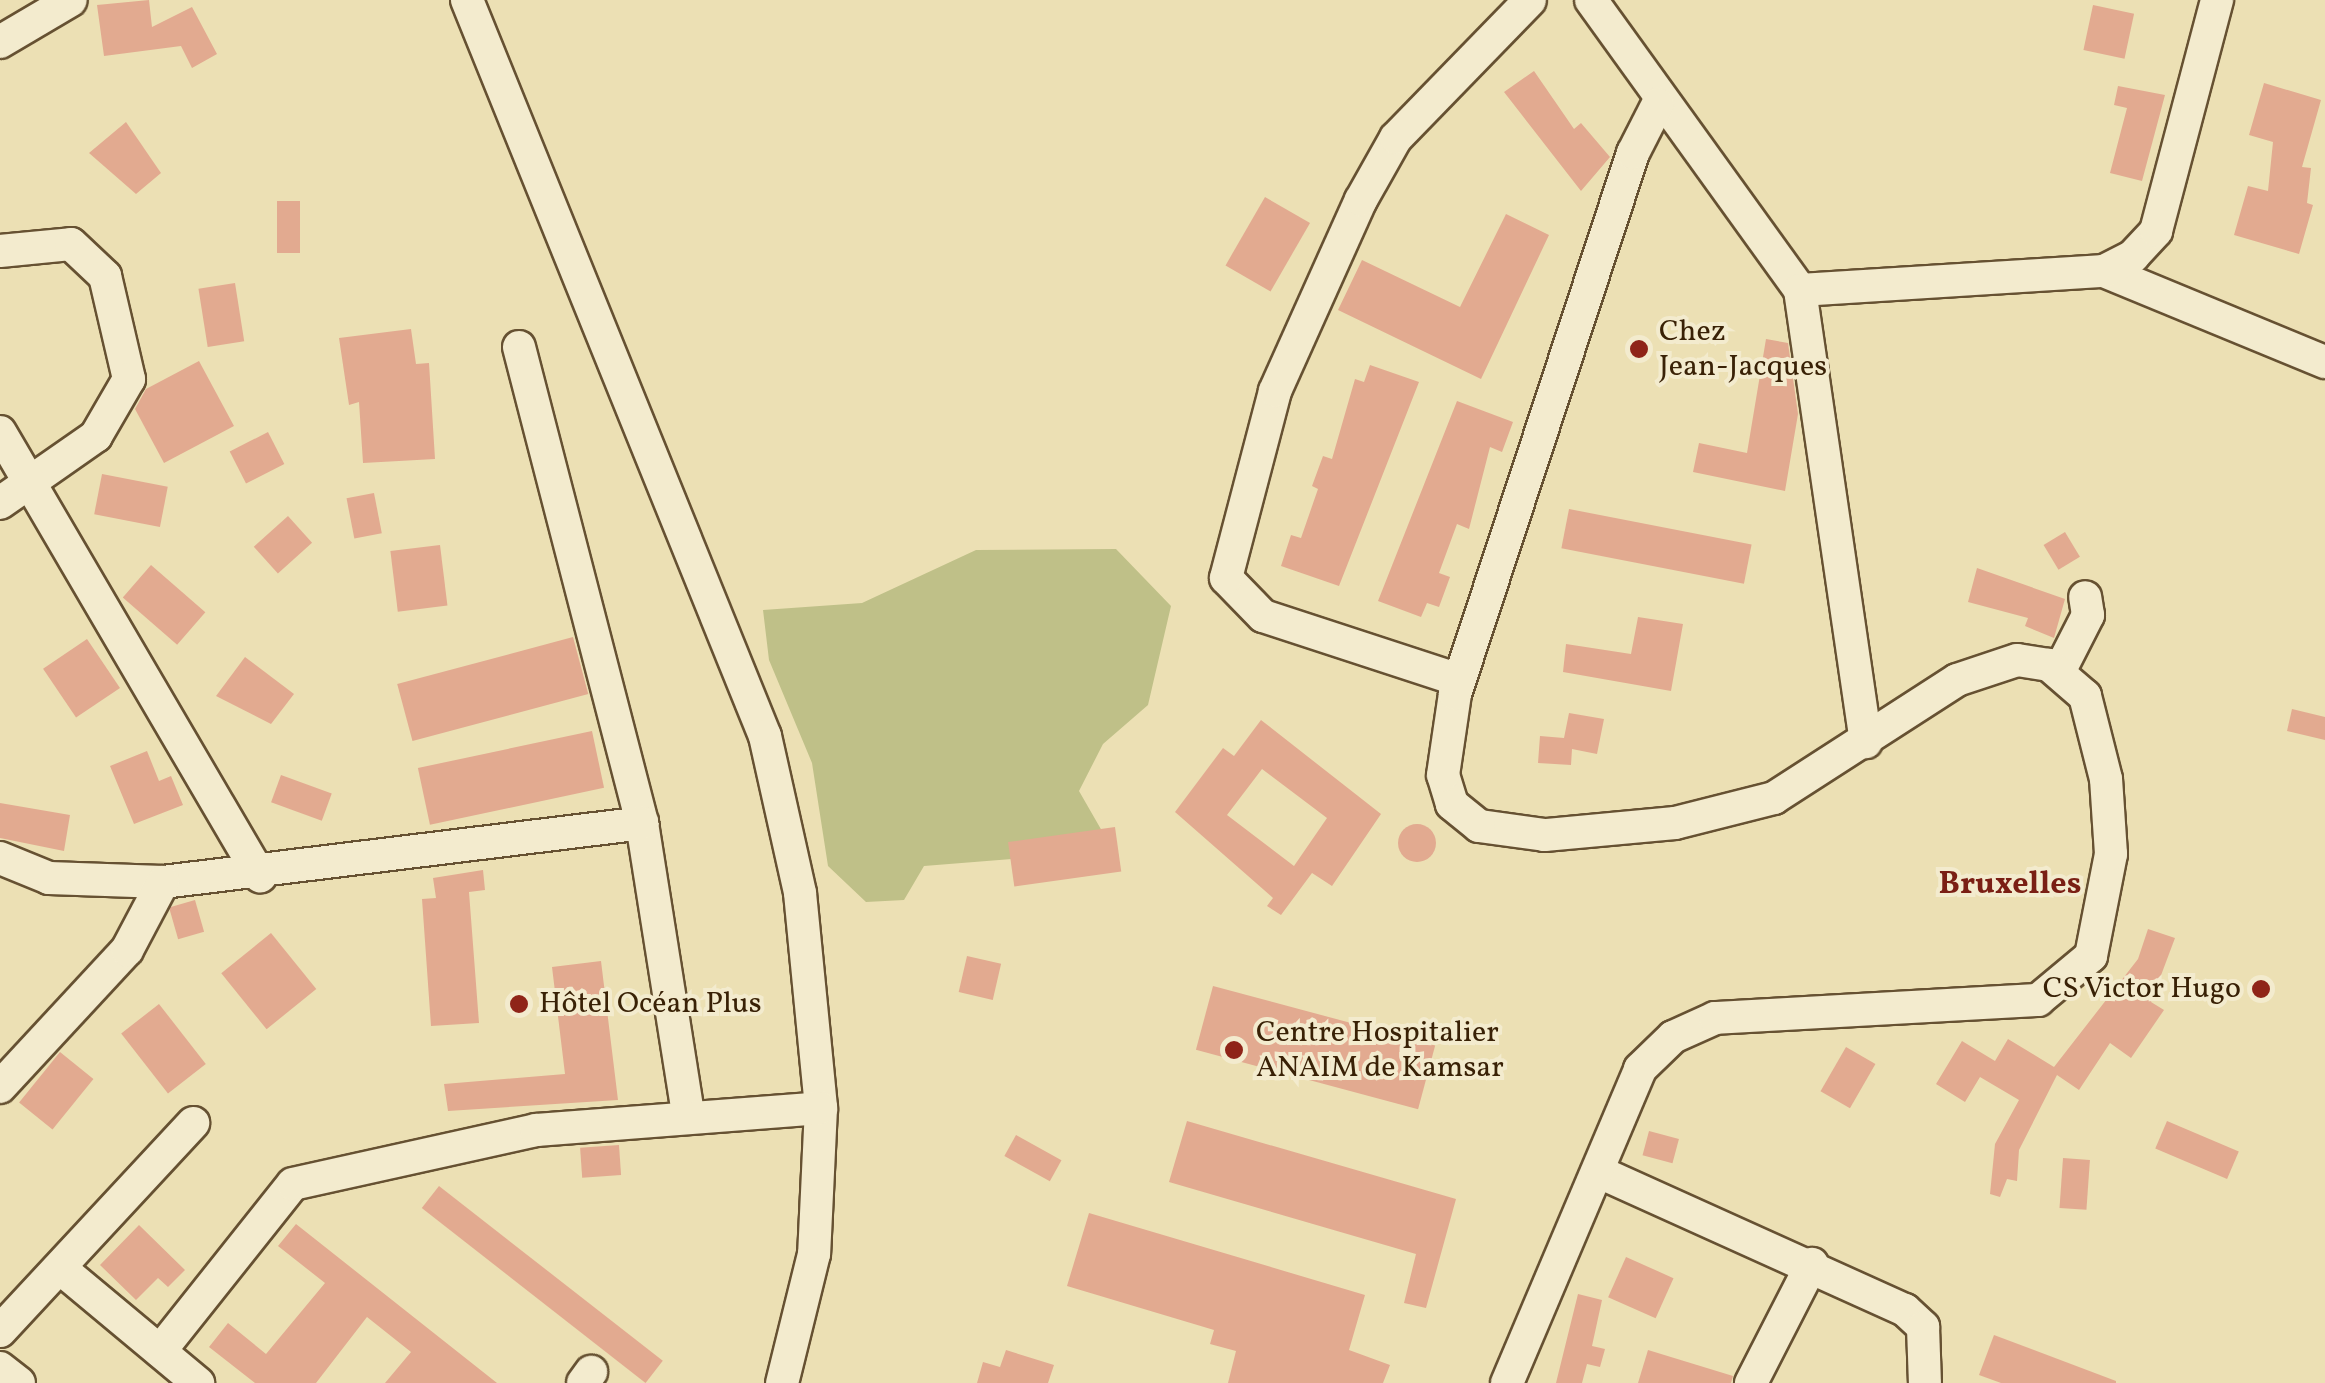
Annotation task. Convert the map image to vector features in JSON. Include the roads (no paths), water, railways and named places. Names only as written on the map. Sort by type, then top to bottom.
[{"type":"street","points":[[0,42],[71,0]]},
{"type":"street","points":[[467,0],[765,736],[800,893],[820,1108],[814,1254],[782,1383]]},
{"type":"street","points":[[1460,680],[1263,616],[1226,578],[1275,391],[1361,200],[1396,138],[1530,0]]},
{"type":"street","points":[[1591,0],[1658,104],[1800,290],[1866,742]]},
{"type":"street","points":[[2104,271],[2156,231],[2217,0]]},
{"type":"street","points":[[1507,1383],[1640,1069],[1673,1037],[1716,1018],[2014,1006],[2074,978],[2091,956],[2111,854],[2094,720],[2085,696],[2059,672],[2017,660],[1989,665],[1774,798],[1674,823],[1545,835],[1479,826],[1452,804],[1443,776],[1460,680],[1633,154],[1658,104]]},
{"type":"street","points":[[0,251],[70,244],[105,276],[129,380],[96,436],[32,486],[0,503]]},
{"type":"street","points":[[1800,290],[2104,271],[2325,362]]},
{"type":"street","points":[[519,347],[642,823],[688,1114]]},
{"type":"street","points":[[0,432],[260,876]]},
{"type":"street","points":[[2059,672],[2088,615],[2086,597]]},
{"type":"street","points":[[0,858],[49,878],[163,882],[260,876],[642,823]]},
{"type":"street","points":[[0,1087],[127,950],[163,882]]},
{"type":"street","points":[[160,1351],[293,1184],[436,1147],[688,1114],[820,1108]]},
{"type":"street","points":[[0,1331],[193,1123]]},
{"type":"street","points":[[1599,1172],[1812,1264],[1905,1310],[1923,1327],[1925,1383]]},
{"type":"street","points":[[1750,1383],[1812,1264]]},
{"type":"street","points":[[60,1268],[198,1383]]},
{"type":"street","points":[[0,1368],[20,1383]]},
{"type":"place","name":"Chez Jean-Jacques","points":[[1639,349]]},
{"type":"place","name":"CS Victor Hugo","points":[[2261,989]]},
{"type":"place","name":"Hôtel Océan Plus","points":[[519,1004]]},
{"type":"place","name":"Centre Hospitalier ANAIM de Kamsar","points":[[1234,1050]]},
{"type":"district","name":"Bruxelles","points":[[2010,885]]}]
